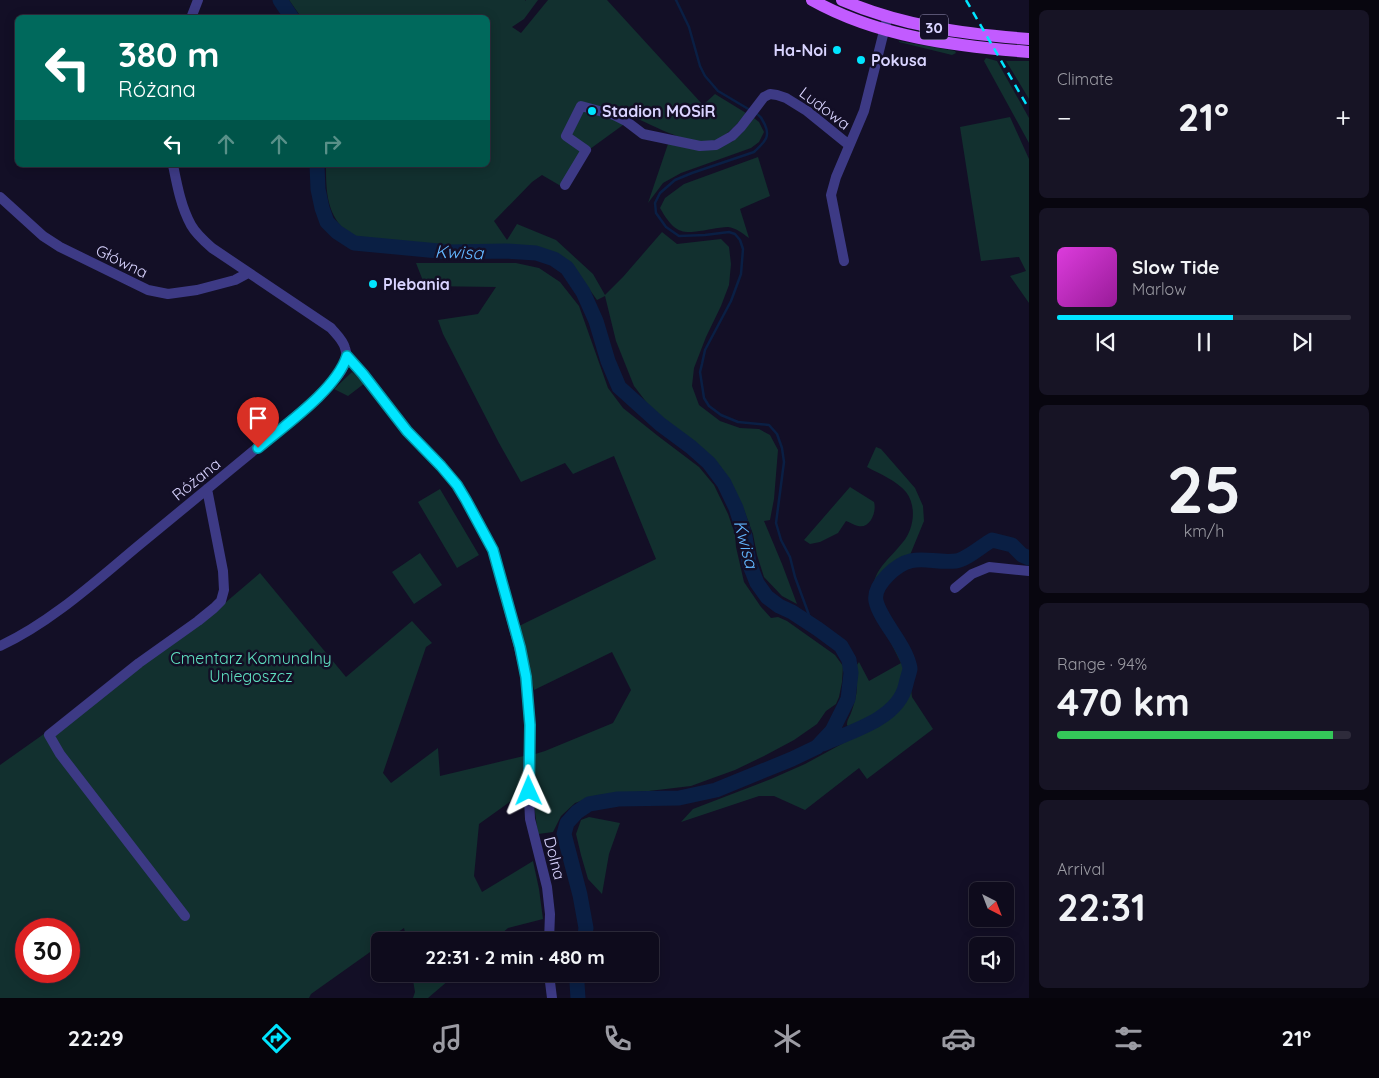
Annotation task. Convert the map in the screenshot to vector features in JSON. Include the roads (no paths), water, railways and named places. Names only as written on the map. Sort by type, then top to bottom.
[{"type":"main road","name":"30","points":[[812,0],[850,18],[990,36],[1029,39]]},
{"type":"main road","name":"30","points":[[842,0],[886,23],[935,41],[1029,52]]},
{"type":"street","points":[[192,15],[198,0]]},
{"type":"street","points":[[844,261],[831,196],[836,177],[864,111],[886,23]]},
{"type":"street","name":"Ludowa","points":[[565,185],[586,150],[566,136],[581,106],[614,115],[626,121],[643,134],[700,146],[716,145],[732,136],[764,97],[770,94],[786,98],[807,111],[849,145]]},
{"type":"street","points":[[173,167],[179,193],[191,225],[200,238],[248,273],[331,328],[340,338],[347,356]]},
{"type":"street","name":"Główna","points":[[0,196],[43,236],[60,247],[148,290],[168,294],[197,290],[235,280],[248,273]]},
{"type":"street","name":"Różana","points":[[0,646],[36,625],[69,602],[320,396],[340,372],[347,356]]},
{"type":"street","name":"Dolna","points":[[347,356],[407,431],[457,485],[493,550],[526,677],[530,725],[528,778],[530,819],[547,887],[550,914],[549,932]]},
{"type":"street","points":[[185,916],[60,754],[49,735],[139,663],[204,617],[221,600],[224,590],[223,571],[208,489]]},
{"type":"street","points":[[955,588],[972,574],[989,567],[1029,571]]},
{"type":"street","points":[[550,982],[552,998]]},
{"type":"waterway","name":"Kwisa","points":[[280,0],[290,15]]},
{"type":"waterway","points":[[676,0],[689,27],[700,66],[705,76],[718,91],[750,110]]},
{"type":"waterway","points":[[755,113],[759,115],[767,130],[767,137],[760,146],[754,152],[675,180],[660,193],[655,203],[656,213],[666,227],[679,236],[729,232],[735,234],[740,240],[743,249],[741,274],[731,301],[705,350],[700,372],[704,398],[709,406],[721,415],[738,422],[769,425],[777,434],[784,462],[776,523],[781,540],[790,557],[809,615],[815,626]]},
{"type":"waterway","name":"Kwisa","points":[[317,167],[318,189],[327,222],[337,232],[354,243],[449,252],[506,251],[536,253],[554,259],[567,268],[583,292],[596,321],[608,361],[619,387],[660,424],[709,463],[724,483],[736,508],[745,536],[749,563],[757,583],[767,597],[841,646],[849,660],[851,673],[848,699],[832,731],[817,747],[716,790],[679,798],[618,799],[589,804],[577,812],[567,823],[564,834],[580,895],[585,932]]},
{"type":"waterway","points":[[823,744],[883,716],[896,704],[902,695],[910,669],[909,664],[904,651],[878,608],[876,601],[877,590],[888,575],[897,567],[913,560],[960,560],[992,540],[1012,545],[1022,555],[1029,558]]},
{"type":"waterway","name":"Kwisa","points":[[577,982],[578,998]]},
{"type":"railway","points":[[966,0],[1029,109]]},
{"type":"place","name":"Ha-Noi","points":[[837,50]]},
{"type":"place","name":"Pokusa","points":[[861,60]]},
{"type":"place","name":"Stadion MOSiR","points":[[592,111]]},
{"type":"place","name":"Plebania","points":[[373,284]]},
{"type":"park label","name":"Cmentarz Komunalny Uniegoszcz","points":[[251,667]]}]
